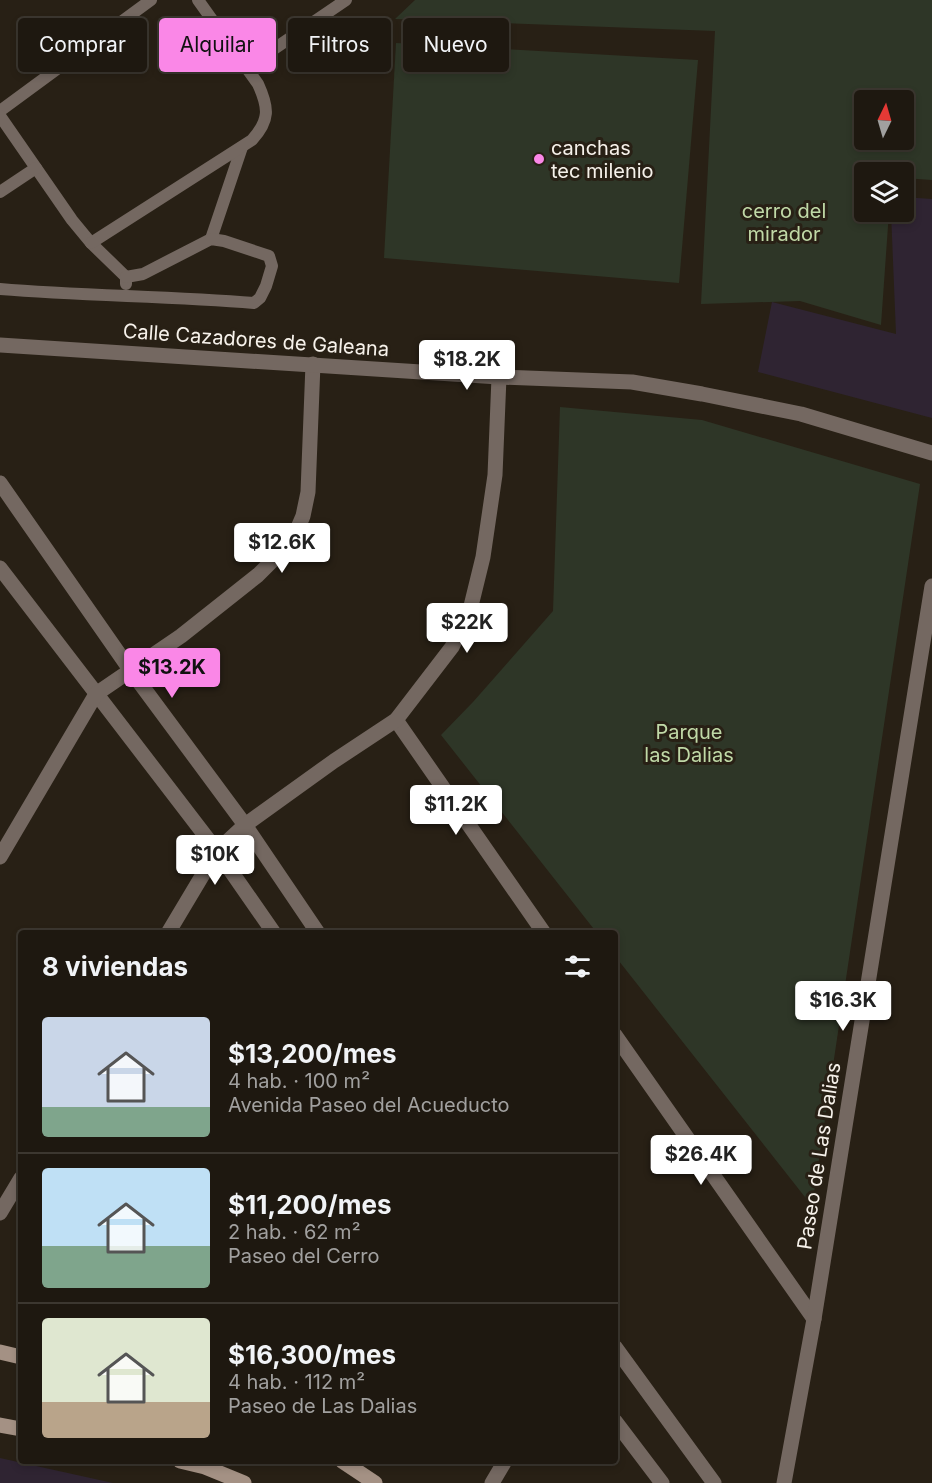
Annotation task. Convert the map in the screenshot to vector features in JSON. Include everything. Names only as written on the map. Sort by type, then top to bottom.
[{"type":"main road","points":[[0,1352],[18,1356]]},
{"type":"main road","points":[[0,1425],[18,1428]]},
{"type":"main road","points":[[191,1464],[214,1470],[244,1483]]},
{"type":"main road","points":[[346,1464],[375,1483]]},
{"type":"street","name":"Calle Cazadores de Galeana","points":[[0,345],[499,377],[632,382],[801,414],[932,453]]},
{"type":"street","points":[[0,857],[96,694],[181,636],[258,575],[282,551],[297,530],[303,516],[308,492],[313,364]]},
{"type":"street","points":[[170,930],[217,851],[245,825],[334,760],[396,720],[452,647],[471,606],[483,557],[495,475],[499,377]]},
{"type":"street","points":[[0,483],[131,671],[245,825],[316,930]]},
{"type":"street","points":[[0,568],[217,851],[272,930]]},
{"type":"street","name":"Paseo de Las Dalias","points":[[784,1483],[814,1319],[932,586]]},
{"type":"street","points":[[396,720],[542,930]]},
{"type":"street","points":[[618,1039],[814,1319]]},
{"type":"street","points":[[0,1213],[18,1183]]},
{"type":"street","points":[[618,1351],[714,1483]]},
{"type":"street","points":[[618,1425],[662,1483]]},
{"type":"street","points":[[492,1483],[503,1464]]},
{"type":"lane","points":[[0,111],[151,0]]},
{"type":"lane","points":[[198,0],[211,18]]},
{"type":"lane","points":[[276,47],[345,0]]},
{"type":"lane","points":[[91,243],[252,140],[263,128],[267,116],[263,94],[249,72]]},
{"type":"lane","points":[[0,116],[91,243],[126,278],[125,296]]},
{"type":"lane","points":[[211,239],[242,147]]},
{"type":"lane","points":[[0,192],[36,168]]},
{"type":"lane","points":[[0,289],[73,295],[254,303],[260,298],[272,266],[269,256],[211,239],[143,274],[126,278]]},
{"type":"shaded area","points":[[914,198],[932,199],[932,418],[758,372],[772,302],[896,334],[891,222],[914,222]]},
{"type":"shaded area","points":[[0,1458],[18,1462],[18,1464],[113,1483],[0,1483]]},
{"type":"green space","name":"cerro del mirador","points":[[415,0],[932,0],[932,180],[914,179],[914,162],[854,162],[854,222],[888,222],[881,325],[800,301],[701,304],[715,31],[509,23],[509,18],[395,19]]},
{"type":"green space","name":"canchas tec milenio","points":[[396,43],[403,43],[403,72],[509,72],[509,49],[698,60],[679,283],[384,258]]},
{"type":"green space","name":"Parque las Dalias","points":[[560,407],[702,420],[920,484],[812,1206],[618,960],[618,930],[595,930],[441,735],[553,611]]},
{"type":"place","name":"canchas tec milenio","points":[[539,159]]}]
